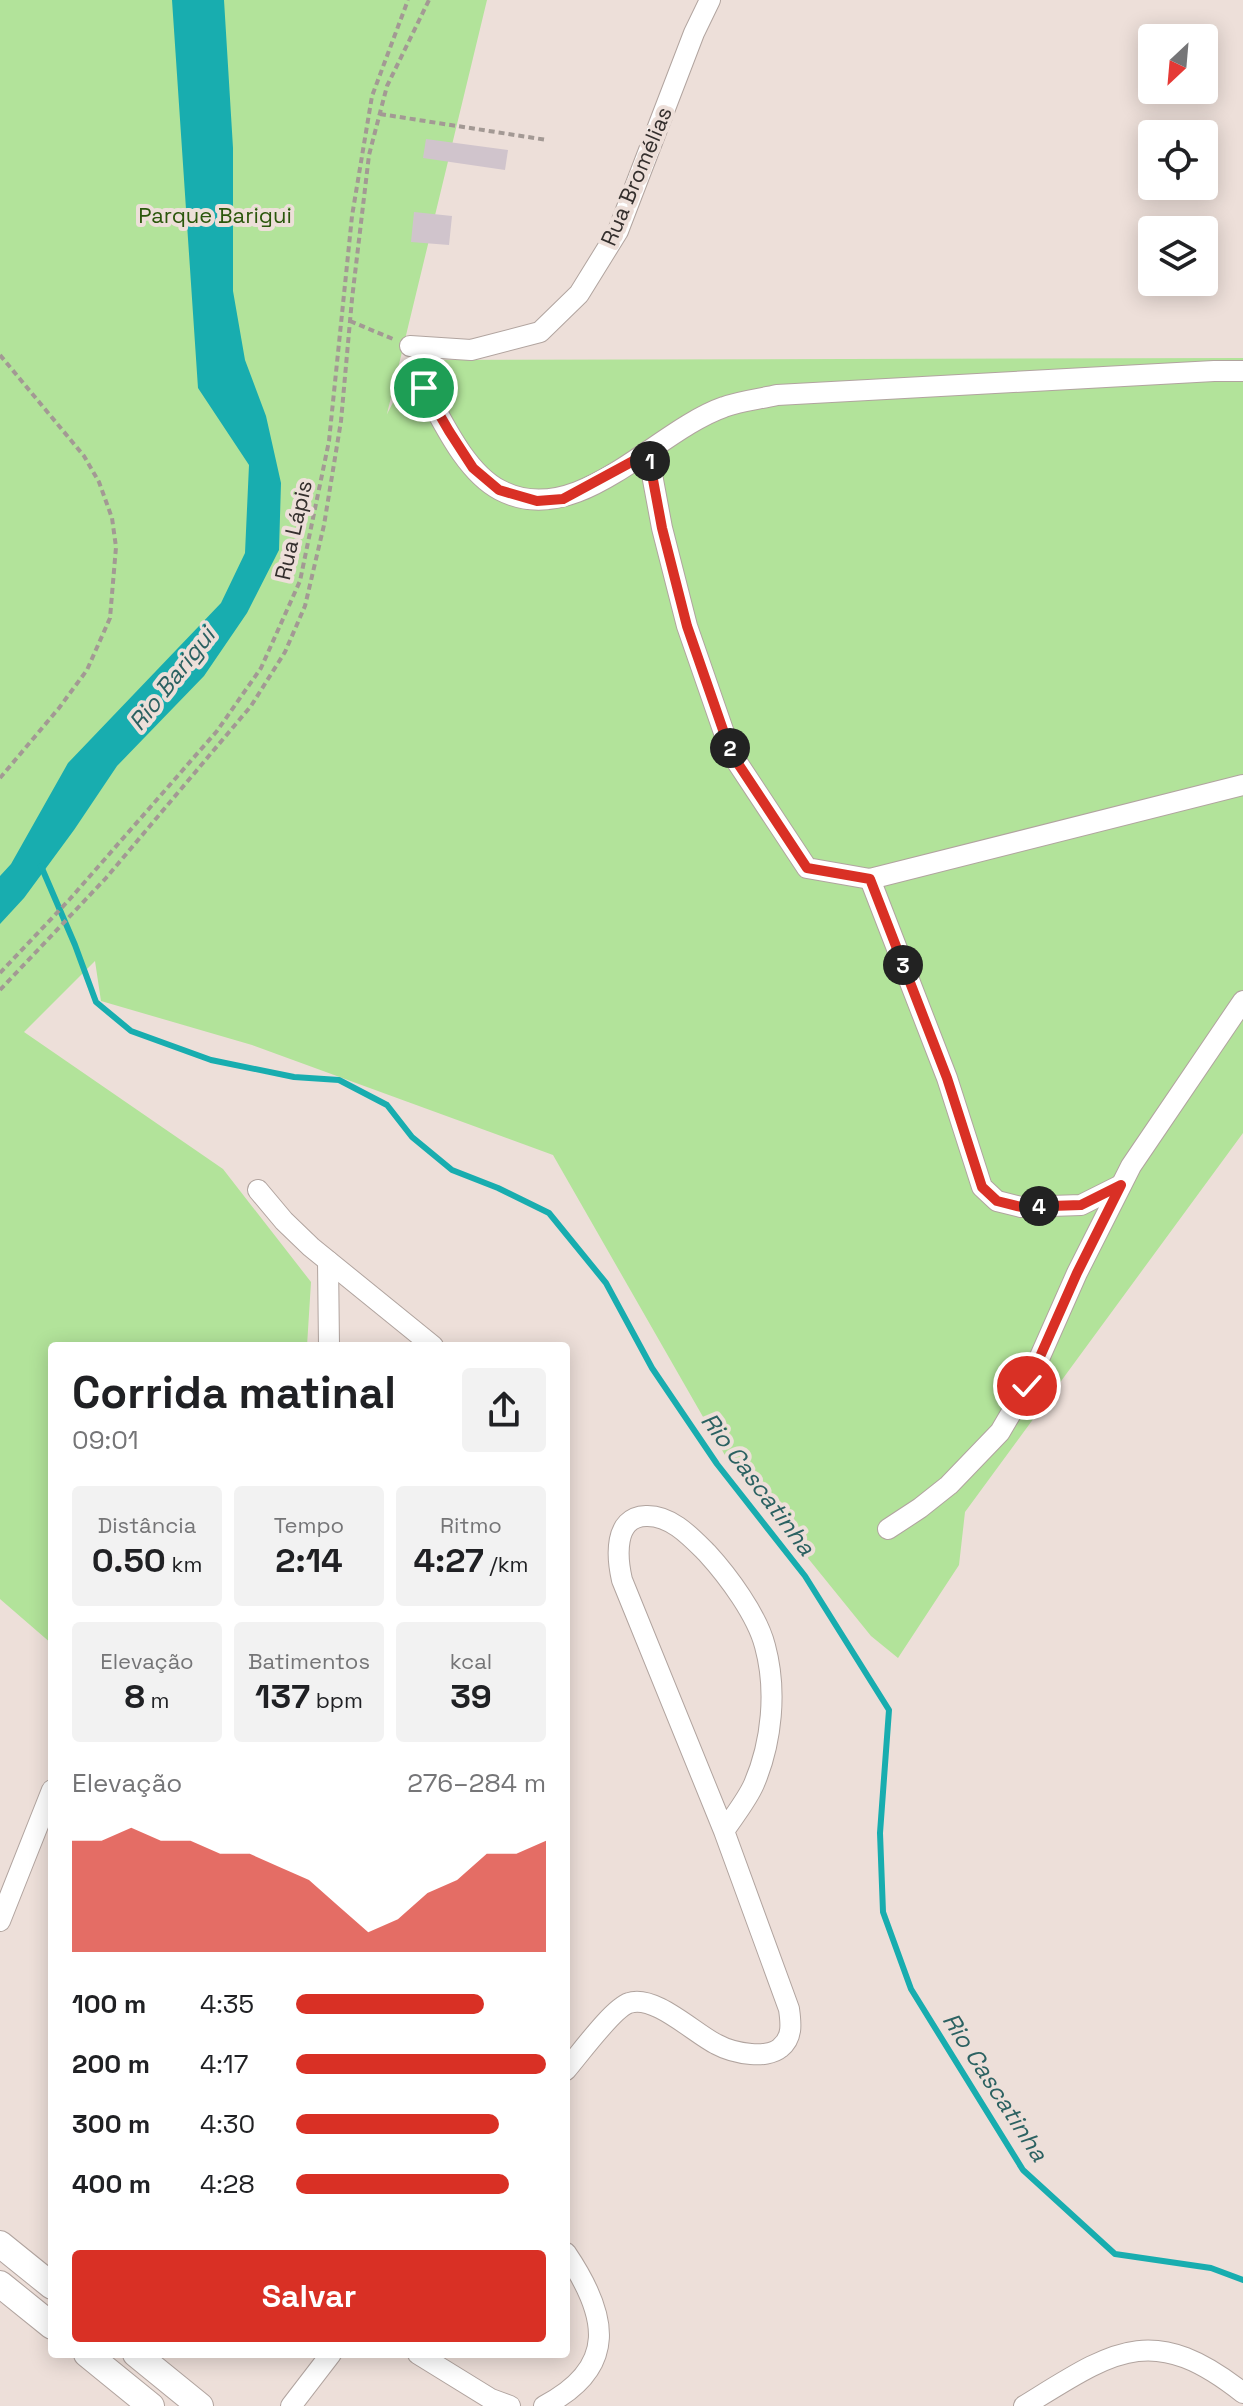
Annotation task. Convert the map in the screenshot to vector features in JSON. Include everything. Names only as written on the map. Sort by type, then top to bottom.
[{"type":"main road","points":[[0,2244],[48,2283]]},
{"type":"main road","points":[[0,2284],[48,2323]]},
{"type":"main road","points":[[92,2358],[151,2406]]},
{"type":"main road","points":[[141,2358],[200,2406]]},
{"type":"street","name":"Rua Bromélias","points":[[410,346],[471,350],[540,332],[579,294],[618,231],[694,33],[710,0]]},
{"type":"street","points":[[424,388],[473,468],[499,490],[537,501],[563,499],[648,453],[722,407],[777,395],[1243,371]]},
{"type":"street","points":[[648,453],[662,528],[687,626],[731,753],[807,868],[870,879],[1243,785]]},
{"type":"street","points":[[870,879],[947,1078],[982,1187],[997,1201],[1021,1207],[1081,1205],[1121,1185]]},
{"type":"street","points":[[888,1529],[949,1485],[1000,1432],[1027,1386],[1077,1273],[1131,1166],[1243,1001]]},
{"type":"street","points":[[258,1190],[296,1233],[428,1342]]},
{"type":"street","points":[[328,1261],[329,1342]]},
{"type":"street","points":[[570,2065],[616,2011],[628,2003],[642,2001],[660,2009],[717,2045],[737,2053],[759,2055],[778,2050],[787,2040],[792,2025],[789,2009],[724,1831],[622,1580],[617,1559],[620,1535],[631,1521],[644,1515],[665,1519],[689,1534],[717,1564],[747,1607],[765,1642],[771,1675],[771,1708],[765,1755],[753,1787],[724,1831]]},
{"type":"street","points":[[0,1921],[48,1800]]},
{"type":"street","points":[[544,2406],[565,2395],[589,2371],[599,2350],[600,2329],[593,2304],[570,2259]]},
{"type":"street","points":[[1024,2406],[1086,2368],[1114,2355],[1139,2349],[1161,2351],[1207,2368],[1243,2393]]},
{"type":"street","points":[[291,2406],[328,2358]]},
{"type":"street","points":[[424,2358],[491,2399],[510,2406]]},
{"type":"path","name":"Rua Lápis","points":[[0,973],[69,900],[217,731],[261,668],[300,581],[329,441],[352,216],[372,96],[408,0]]},
{"type":"path","points":[[0,990],[75,912],[251,706],[285,652],[305,606],[324,525],[341,421],[369,155],[387,86],[429,0]]},
{"type":"path","points":[[380,114],[547,140]]},
{"type":"path","points":[[350,321],[410,346]]},
{"type":"path","points":[[0,355],[84,456],[99,482],[112,518],[116,547],[110,618],[87,670],[0,778]]},
{"type":"green space","name":"Parque Barigui","points":[[0,0],[487,0],[387,414],[415,360],[1243,358],[1243,1133],[965,1512],[959,1565],[898,1658],[871,1636],[726,1457],[553,1155],[252,1045],[101,1001],[95,961],[24,1032],[223,1169],[311,1282],[307,1342],[48,1342],[48,1641],[0,1599]]},
{"type":"water","name":"Rio Barigui","points":[[172,0],[224,0],[233,148],[233,291],[245,360],[266,416],[281,483],[279,550],[247,613],[204,676],[117,766],[24,898],[0,924],[0,876],[11,864],[68,763],[221,603],[245,553],[249,465],[198,388]]},
{"type":"building","points":[[426,139],[508,150],[505,170],[423,158]]},
{"type":"building","points":[[414,212],[452,216],[449,245],[411,242]]},
{"type":"waterway","name":"Rio Cascatinha","points":[[41,866],[96,1002],[131,1031],[211,1060],[294,1077],[339,1080],[387,1105],[412,1137],[452,1170],[549,1213],[606,1283],[652,1368],[717,1464],[805,1576],[889,1710],[880,1833],[883,1912],[911,1989],[1023,2170],[1115,2254],[1211,2268],[1243,2280]]},
{"type":"route","points":[[424,388],[473,468],[499,490],[537,501],[563,499],[648,453],[662,528],[687,626],[731,753],[807,868],[870,879],[947,1078],[982,1187],[997,1201],[1021,1207],[1081,1205],[1121,1185],[1077,1273],[1027,1386]]}]
